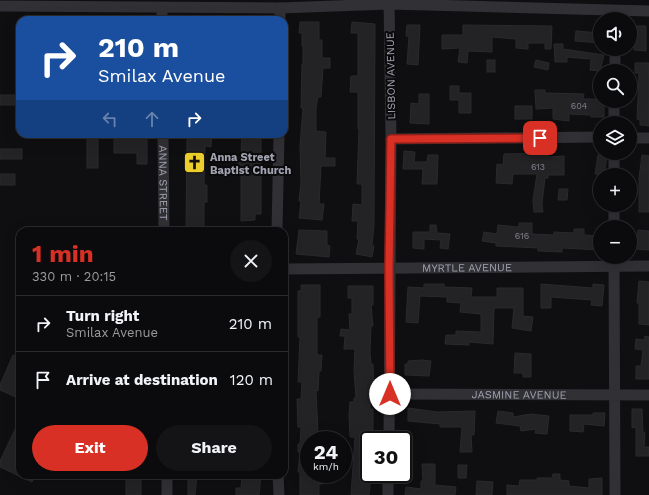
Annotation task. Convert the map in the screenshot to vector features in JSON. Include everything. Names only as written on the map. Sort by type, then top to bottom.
[{"type":"street","points":[[0,6],[280,8],[390,2],[593,14]]},
{"type":"street","name":"LISBON AVENUE","points":[[389,431],[391,139],[390,2]]},
{"type":"street","points":[[162,8],[162,16]]},
{"type":"street","points":[[280,8],[280,16]]},
{"type":"street","points":[[637,12],[649,11]]},
{"type":"street","name":"ANNA STREET","points":[[163,138],[164,227]]},
{"type":"street","points":[[277,227],[279,138]]},
{"type":"street","points":[[391,139],[593,138]]},
{"type":"street","points":[[637,138],[649,138]]},
{"type":"street","name":"MYRTLE AVENUE","points":[[288,269],[389,269],[593,263]]},
{"type":"street","points":[[614,264],[616,395],[615,495]]},
{"type":"street","name":"MYRTLE AVENUE","points":[[632,264],[649,266]]},
{"type":"street","name":"JASMINE AVENUE","points":[[390,394],[649,395]]},
{"type":"street","points":[[167,479],[167,495]]},
{"type":"street","points":[[278,479],[279,495]]},
{"type":"street","points":[[388,483],[388,495]]},
{"type":"building","points":[[300,22],[319,22],[319,40],[322,40],[322,58],[330,58],[330,68],[323,68],[321,97],[318,97],[316,108],[316,131],[326,132],[325,158],[335,158],[335,166],[321,166],[319,204],[324,204],[322,220],[299,218],[301,201],[299,201],[301,183],[300,146],[303,108],[301,108],[303,46],[302,33],[299,33]]},
{"type":"building","points":[[352,22],[375,24],[374,224],[372,246],[374,246],[372,257],[356,254],[359,239],[357,239],[358,221],[352,221],[353,204],[362,205],[362,184],[357,184],[359,129],[358,92],[350,92],[351,76],[358,76],[358,33],[351,33]]},
{"type":"building","points":[[407,25],[420,25],[418,65],[407,64],[409,36],[406,36]]},
{"type":"building","points":[[463,25],[552,26],[551,49],[545,49],[545,43],[528,43],[528,49],[516,48],[516,39],[492,37],[492,52],[468,51],[467,63],[458,62],[460,48],[442,49],[442,35],[463,35]]},
{"type":"building","points":[[637,26],[646,26],[646,51],[637,50]]},
{"type":"building","points":[[576,31],[593,32],[593,42],[575,41]]},
{"type":"building","points":[[554,44],[563,44],[563,49],[593,53],[593,56],[604,56],[602,64],[593,64],[593,70],[590,70],[591,59],[567,57],[567,62],[555,62]]},
{"type":"building","points":[[487,60],[495,60],[495,72],[487,72]]},
{"type":"building","points":[[536,60],[549,63],[548,70],[534,67]]},
{"type":"building","points":[[649,63],[649,126],[640,125],[640,120],[637,119],[639,73],[637,73],[637,64],[635,64]]},
{"type":"building","points":[[450,86],[459,86],[459,93],[471,93],[471,113],[459,113],[459,100],[450,100]]},
{"type":"building","points":[[535,90],[545,90],[545,93],[584,94],[583,99],[593,99],[593,108],[604,108],[604,116],[591,117],[591,115],[569,114],[569,121],[553,119],[553,108],[536,109]]},
{"type":"building","points":[[419,94],[429,94],[429,124],[410,123],[411,103],[419,104]]},
{"type":"building","points":[[0,95],[16,95],[16,105],[0,105]]},
{"type":"building","points":[[515,106],[532,106],[532,119],[515,119]]},
{"type":"building","points":[[87,138],[98,138],[98,168],[87,168]]},
{"type":"building","points":[[114,138],[147,138],[147,164],[137,164],[137,153],[114,153]]},
{"type":"building","points":[[187,138],[212,138],[211,147],[205,146],[204,185],[207,185],[207,202],[204,202],[204,227],[186,227]]},
{"type":"building","points":[[242,138],[261,138],[261,214],[255,214],[255,220],[241,221],[241,165],[238,164],[239,157],[241,157]]},
{"type":"building","points":[[0,149],[22,149],[22,159],[0,159]]},
{"type":"building","points":[[404,151],[415,152],[414,162],[427,162],[428,155],[438,155],[437,184],[422,184],[423,169],[403,169]]},
{"type":"building","points":[[548,153],[548,157],[564,156],[564,175],[548,175],[548,178],[545,178],[542,203],[543,212],[534,212],[533,200],[537,174],[513,174],[512,184],[496,183],[497,164],[503,165],[504,154]]},
{"type":"building","points":[[642,155],[649,156],[649,212],[639,212],[639,178]]},
{"type":"building","points":[[597,160],[606,160],[605,168],[596,168]]},
{"type":"building","points":[[0,174],[15,174],[15,185],[0,185]]},
{"type":"building","points":[[559,189],[568,189],[567,200],[558,200]]},
{"type":"building","points":[[519,223],[532,223],[532,234],[554,235],[554,232],[574,233],[574,229],[584,229],[584,235],[593,236],[593,250],[562,248],[562,252],[538,251],[538,248],[496,246],[496,243],[482,241],[484,232],[497,234],[498,225],[519,227]]},
{"type":"building","points":[[430,225],[436,225],[437,233],[450,234],[448,249],[440,248],[441,240],[424,239],[424,249],[413,248],[413,232],[430,232]]},
{"type":"building","points":[[299,230],[327,231],[327,245],[330,246],[329,257],[296,254]]},
{"type":"building","points":[[638,230],[649,231],[649,250],[637,249]]},
{"type":"building","points":[[639,281],[649,282],[649,325],[639,324],[639,303],[637,303]]},
{"type":"building","points":[[424,284],[444,284],[444,287],[472,288],[471,297],[497,297],[497,288],[523,288],[523,316],[533,317],[531,331],[512,328],[514,308],[494,308],[493,344],[469,342],[469,345],[445,344],[446,335],[456,335],[456,331],[481,332],[481,314],[460,312],[461,303],[447,302],[447,297],[420,296],[418,323],[406,322],[408,287],[424,288]]},
{"type":"building","points":[[541,284],[593,288],[593,284],[604,285],[602,306],[591,305],[592,300],[551,297],[551,308],[541,308]]},
{"type":"building","points":[[301,285],[320,285],[320,317],[317,317],[317,355],[322,355],[321,371],[319,371],[318,391],[316,390],[318,431],[301,431],[301,427],[298,427],[297,399],[301,399],[302,382],[298,382],[300,337],[298,337],[298,291],[301,291]]},
{"type":"building","points":[[348,286],[373,286],[373,305],[371,305],[373,326],[371,326],[370,353],[371,364],[373,364],[374,392],[371,392],[370,409],[373,409],[373,431],[360,431],[360,483],[370,483],[369,495],[351,495],[355,437],[352,437],[352,431],[350,431],[349,416],[350,402],[354,402],[354,398],[356,398],[354,371],[355,349],[344,349],[345,336],[340,336],[341,329],[350,330],[349,314],[352,314],[352,298],[348,298]]},
{"type":"building","points":[[645,336],[649,337],[649,379],[636,379],[636,366],[641,366],[643,350],[635,349],[636,339],[644,340]]},
{"type":"building","points":[[515,353],[531,354],[531,377],[523,377],[523,373],[514,373]]},
{"type":"building","points":[[13,355],[16,356],[16,397],[0,390],[0,385]]},
{"type":"building","points":[[408,361],[431,361],[429,376],[405,375],[405,364],[408,364]]},
{"type":"building","points":[[408,408],[437,412],[475,411],[474,435],[471,435],[472,452],[460,452],[462,427],[440,427],[440,424],[408,421]]},
{"type":"building","points":[[632,409],[642,409],[643,432],[645,433],[644,447],[649,447],[649,456],[636,456],[636,427],[632,428]]},
{"type":"building","points":[[498,411],[513,413],[513,417],[531,414],[549,416],[547,434],[535,433],[536,429],[521,431],[520,426],[496,423]]},
{"type":"building","points":[[593,413],[605,413],[604,426],[584,424],[583,432],[570,431],[570,415],[593,415]]},
{"type":"building","points":[[16,427],[16,474],[0,467],[0,461]]},
{"type":"building","points":[[298,444],[300,444],[300,452],[298,452]]},
{"type":"building","points":[[300,452],[300,472],[298,472]]},
{"type":"building","points":[[422,464],[435,464],[435,485],[456,487],[455,495],[405,495],[406,487],[421,489],[421,481],[423,481]]},
{"type":"building","points":[[458,465],[467,465],[466,478],[458,478]]},
{"type":"building","points":[[553,474],[560,474],[560,480],[569,481],[569,486],[589,488],[589,479],[602,478],[602,495],[507,495],[507,485],[519,486],[520,480],[552,478]]},
{"type":"building","points":[[26,479],[34,479],[32,482]]},
{"type":"building","points":[[126,479],[141,479],[141,495],[126,495]]},
{"type":"building","points":[[188,479],[197,479],[195,495],[188,495]]},
{"type":"building","points":[[242,479],[261,479],[259,495],[236,495],[236,488],[241,488]]},
{"type":"building","points":[[477,481],[493,482],[492,495],[476,495]]},
{"type":"building","points":[[300,483],[323,483],[319,484],[319,495],[300,495]]},
{"type":"place","name":"Anna Street Baptist Church","points":[[195,163]]},
{"type":"route","points":[[390,394],[389,269],[391,139],[540,138]]}]
